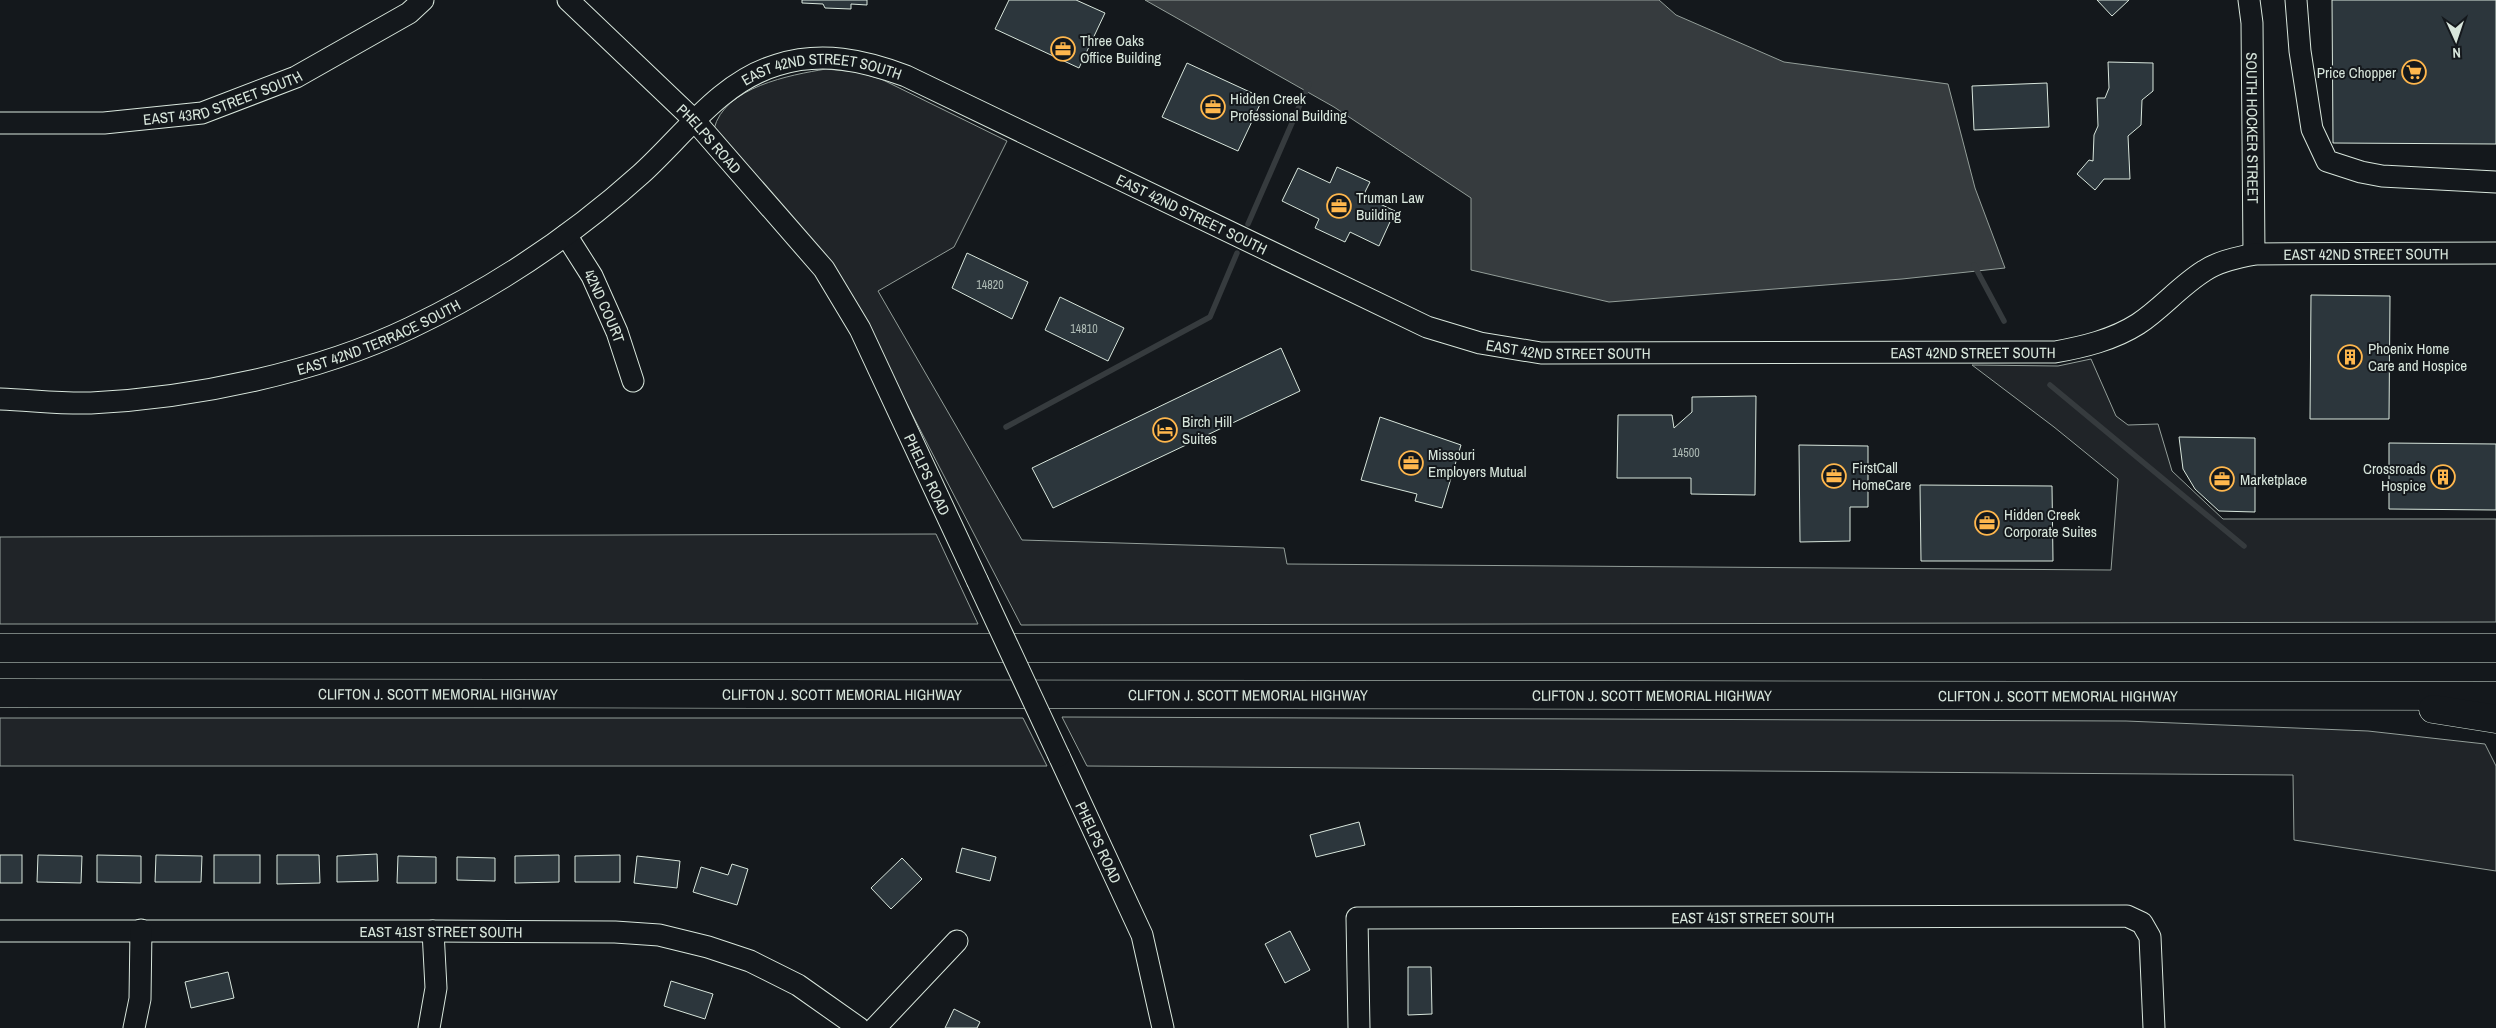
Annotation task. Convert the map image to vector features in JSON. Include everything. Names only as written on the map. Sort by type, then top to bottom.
[{"type":"highway","points":[[0,648],[2496,648]]},
{"type":"highway","name":"CLIFTON J. SCOTT MEMORIAL HIGHWAY","points":[[0,693],[2496,696]]},
{"type":"highway","points":[[2348,696],[2496,719]]},
{"type":"street","name":"EAST 43RD STREET SOUTH","points":[[0,122],[104,123],[202,114],[296,76],[409,13],[423,0]]},
{"type":"street","name":"PHELPS ROAD","points":[[568,0],[695,120],[824,269],[860,329],[1142,935],[1163,1028]]},
{"type":"street","name":"SOUTH HOCKER STREET","points":[[2249,0],[2252,23],[2254,254]]},
{"type":"street","points":[[2296,0],[2300,51],[2312,129],[2327,161],[2361,172],[2382,176],[2496,182]]},
{"type":"street","name":"EAST 42ND STREET SOUTH","points":[[695,120],[736,84],[777,65],[825,57],[871,63],[906,76],[1428,327],[1480,343],[1541,353],[2055,352],[2085,346],[2122,333],[2138,324],[2204,271],[2228,260],[2254,254],[2496,253]]},
{"type":"street","name":"EAST 42ND TERRACE SOUTH","points":[[0,399],[90,403],[219,389],[344,355],[407,329],[463,302],[517,270],[566,235],[641,174],[695,120]]},
{"type":"street","name":"42ND COURT","points":[[566,235],[592,276],[617,332],[633,380]]},
{"type":"street","name":"EAST 41ST STREET SOUTH","points":[[1359,1028],[1358,918],[2127,916],[2146,926],[2152,950],[2154,1028]]},
{"type":"street","points":[[134,1028],[140,999],[141,930]]},
{"type":"street","name":"EAST 41ST STREET SOUTH","points":[[0,931],[615,932],[659,935],[708,947],[750,961],[798,984],[859,1028]]},
{"type":"street","points":[[430,1028],[436,988],[433,931]]},
{"type":"street","points":[[875,1028],[957,941]]},
{"type":"shaded area","points":[[1145,0],[1659,0],[1676,15],[1784,62],[1948,84],[1975,188],[2005,268],[1902,279],[1609,302],[1471,270],[1471,198],[1334,107]]},
{"type":"shaded area","points":[[826,69],[857,72],[881,79],[1007,141],[954,247],[878,291],[1022,540],[1284,548],[1287,564],[2111,570],[2118,479],[2054,427],[1972,365],[2058,366],[2091,359],[2116,416],[2128,425],[2158,424],[2172,471],[2223,519],[2496,519],[2496,622],[1021,625],[864,321],[714,129],[720,115],[744,93],[777,80]]},
{"type":"shaded area","points":[[936,534],[978,624],[0,624],[0,537]]},
{"type":"shaded area","points":[[1062,717],[2126,721],[2368,731],[2485,744],[2496,766],[2496,871],[2294,840],[2293,775],[1087,766]]},
{"type":"shaded area","points":[[0,718],[1023,718],[1047,766],[0,766]]},
{"type":"building","points":[[802,0],[867,0],[867,5],[851,4],[851,9],[825,8],[823,4],[802,3]]},
{"type":"building","name":"Three Oaks Office Building","points":[[1009,0],[1076,0],[1105,13],[1079,68],[995,29]]},
{"type":"building","points":[[2097,0],[2129,0],[2112,16]]},
{"type":"building","name":"Price Chopper","points":[[2332,0],[2496,0],[2496,144],[2333,143]]},
{"type":"building","points":[[2108,62],[2153,63],[2153,91],[2142,100],[2141,125],[2128,136],[2130,179],[2104,179],[2095,190],[2077,174],[2089,160],[2093,161],[2094,135],[2098,126],[2097,98],[2105,98],[2109,88]]},
{"type":"building","name":"Hidden Creek Professional Building","points":[[1187,63],[1263,98],[1238,151],[1162,117]]},
{"type":"building","points":[[2047,83],[2049,127],[1974,130],[1972,86]]},
{"type":"building","name":"Truman Law Building","points":[[1337,167],[1370,182],[1363,196],[1395,211],[1379,246],[1350,232],[1345,242],[1315,228],[1319,219],[1282,201],[1298,168],[1330,183]]},
{"type":"building","points":[[967,253],[1028,282],[1012,319],[952,288]]},
{"type":"building","name":"Phoenix Home Care and Hospice","points":[[2311,295],[2390,296],[2389,419],[2310,419]]},
{"type":"building","points":[[1060,297],[1124,328],[1108,361],[1045,330]]},
{"type":"building","name":"Birch Hill Suites","points":[[1281,348],[1300,391],[1053,508],[1032,468]]},
{"type":"building","points":[[1756,396],[1755,495],[1691,494],[1691,478],[1617,478],[1618,415],[1672,415],[1674,428],[1692,412],[1692,397]]},
{"type":"building","name":"Missouri Employers Mutual","points":[[1380,417],[1461,445],[1442,508],[1415,501],[1417,494],[1361,480]]},
{"type":"building","name":"Marketplace","points":[[2179,437],[2255,438],[2255,512],[2219,511],[2195,489],[2183,469]]},
{"type":"building","name":"Crossroads Hospice","points":[[2389,443],[2496,444],[2496,510],[2389,509]]},
{"type":"building","name":"FirstCall HomeCare","points":[[1799,445],[1868,446],[1868,507],[1850,507],[1850,541],[1800,542]]},
{"type":"building","name":"Hidden Creek Corporate Suites","points":[[1920,485],[2052,486],[2053,561],[1921,561]]},
{"type":"building","points":[[1359,822],[1365,845],[1316,857],[1310,835]]},
{"type":"building","points":[[962,848],[996,857],[990,881],[956,872]]},
{"type":"building","points":[[377,854],[378,881],[337,882],[337,856]]},
{"type":"building","points":[[0,855],[22,855],[22,883],[0,883]]},
{"type":"building","points":[[38,855],[82,856],[81,883],[37,882]]},
{"type":"building","points":[[97,855],[141,856],[141,883],[97,882]]},
{"type":"building","points":[[156,855],[202,856],[201,882],[155,882]]},
{"type":"building","points":[[214,855],[260,855],[260,883],[214,883]]},
{"type":"building","points":[[277,855],[319,855],[320,883],[277,884]]},
{"type":"building","points":[[559,855],[559,882],[515,883],[515,856]]},
{"type":"building","points":[[620,855],[620,882],[575,882],[575,856]]},
{"type":"building","points":[[398,856],[436,857],[436,883],[397,883]]},
{"type":"building","points":[[637,856],[680,861],[677,888],[634,883]]},
{"type":"building","points":[[457,857],[495,858],[495,881],[457,880]]},
{"type":"building","points":[[902,858],[922,879],[891,909],[871,888]]},
{"type":"building","points":[[732,864],[748,869],[737,905],[693,892],[701,867],[728,875]]},
{"type":"building","points":[[1290,931],[1310,970],[1285,983],[1265,944]]},
{"type":"building","points":[[1408,967],[1431,967],[1432,1014],[1408,1015]]},
{"type":"building","points":[[228,972],[234,998],[191,1008],[185,982]]},
{"type":"building","points":[[671,981],[713,994],[705,1019],[664,1006]]},
{"type":"building","points":[[954,1009],[980,1022],[977,1028],[945,1028]]},
{"type":"waterway","points":[[1248,224],[1309,84]]},
{"type":"waterway","points":[[1006,427],[1210,317],[1237,253]]},
{"type":"waterway","points":[[1974,265],[2004,321]]},
{"type":"waterway","points":[[2050,385],[2244,546]]},
{"type":"place","name":"Three Oaks Office Building","points":[[1063,49]]},
{"type":"place","name":"Price Chopper","points":[[2414,72]]},
{"type":"place","name":"Hidden Creek Professional Building","points":[[1213,107]]},
{"type":"place","name":"Truman Law Building","points":[[1339,206]]},
{"type":"place","name":"Phoenix Home Care and Hospice","points":[[2350,357]]},
{"type":"place","name":"Birch Hill Suites","points":[[1165,430]]},
{"type":"place","name":"Missouri Employers Mutual","points":[[1411,463]]},
{"type":"place","name":"FirstCall HomeCare","points":[[1834,476]]},
{"type":"place","name":"Crossroads Hospice","points":[[2443,477]]},
{"type":"place","name":"Marketplace","points":[[2222,479]]},
{"type":"place","name":"Hidden Creek Corporate Suites","points":[[1987,523]]}]
